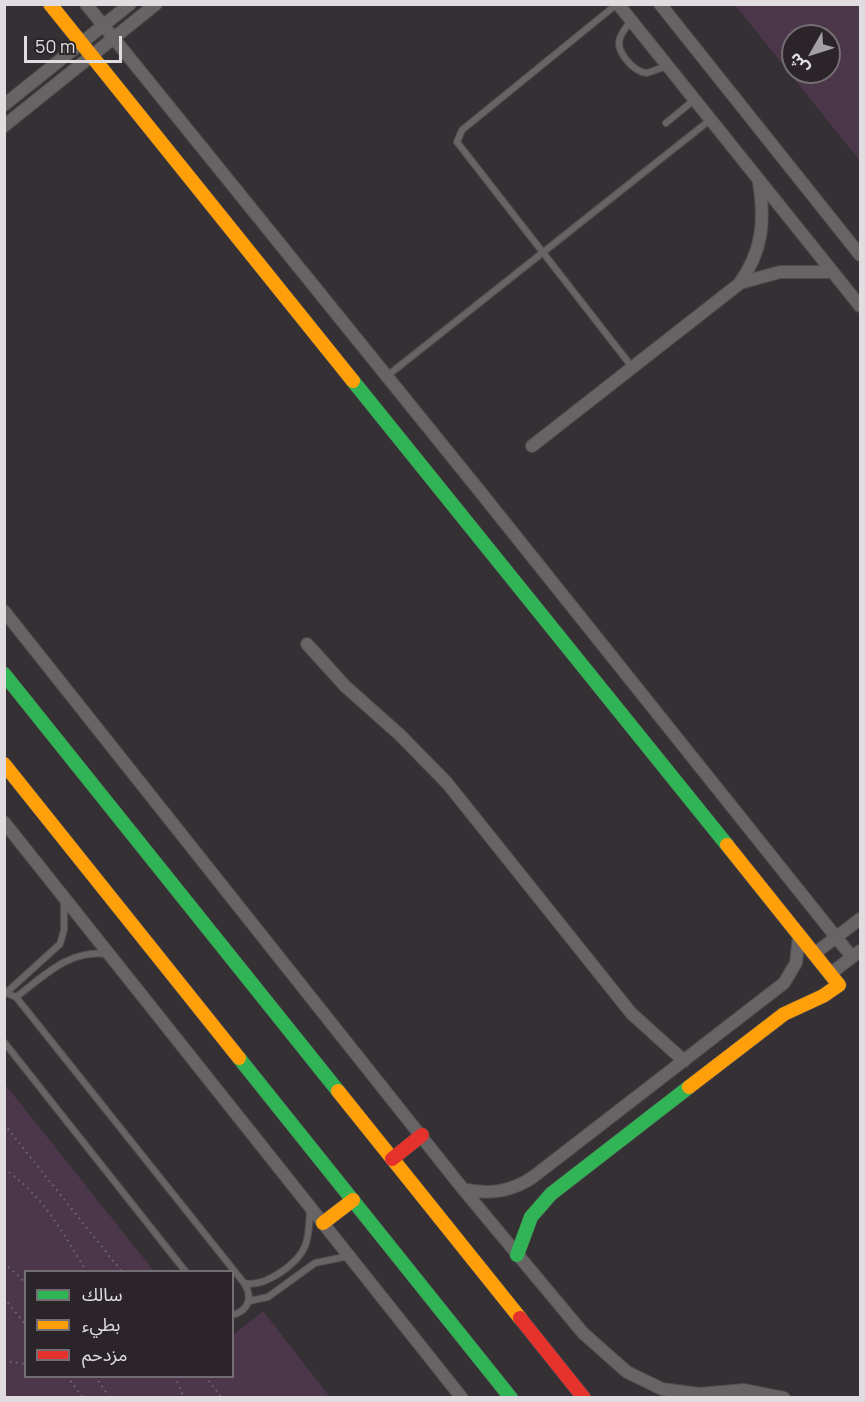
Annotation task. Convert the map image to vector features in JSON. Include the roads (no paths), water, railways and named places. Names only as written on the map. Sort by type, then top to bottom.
[{"type":"main road","points":[[50,4],[834,980],[823,996],[784,1014],[551,1194],[531,1217],[518,1255]]},
{"type":"main road","points":[[4,674],[584,1398]]},
{"type":"main road","points":[[4,764],[511,1398]]},
{"type":"main road","points":[[392,1159],[422,1135]]},
{"type":"main road","points":[[323,1224],[353,1200]]},
{"type":"street","points":[[86,4],[836,938],[856,954],[834,980]]},
{"type":"street","points":[[4,105],[130,4]]},
{"type":"street","points":[[4,126],[156,4]]},
{"type":"street","points":[[618,4],[861,306]]},
{"type":"street","points":[[660,4],[861,255]]},
{"type":"street","points":[[532,446],[738,284],[755,257],[761,238],[764,217],[759,180]]},
{"type":"street","points":[[738,284],[780,272],[832,272]]},
{"type":"street","points":[[4,611],[463,1189],[583,1333],[611,1360],[643,1382],[686,1394],[744,1390],[784,1398]]},
{"type":"street","points":[[307,644],[345,686],[400,735],[447,783],[627,1009],[684,1061]]},
{"type":"street","points":[[4,822],[462,1398]]},
{"type":"street","points":[[814,954],[861,919]]},
{"type":"street","points":[[463,1189],[495,1192],[524,1183],[784,983],[796,963],[799,936]]},
{"type":"lane","points":[[618,4],[462,130],[457,138],[458,147],[632,367]]},
{"type":"lane","points":[[631,21],[621,34],[619,43],[622,52],[634,67],[647,73],[667,66]]},
{"type":"lane","points":[[666,123],[694,100]]},
{"type":"lane","points":[[387,376],[710,120]]},
{"type":"lane","points":[[64,897],[64,930],[60,944],[6,992],[16,997],[234,1270]]},
{"type":"lane","points":[[16,997],[72,957],[91,953],[110,955]]},
{"type":"lane","points":[[4,1042],[184,1270]]},
{"type":"lane","points":[[244,1283],[264,1282],[299,1256],[306,1244],[310,1208]]},
{"type":"lane","points":[[249,1301],[274,1294],[315,1263],[350,1256]]},
{"type":"lane","points":[[234,1270],[244,1283],[249,1295],[249,1301],[242,1312],[234,1315]]}]
